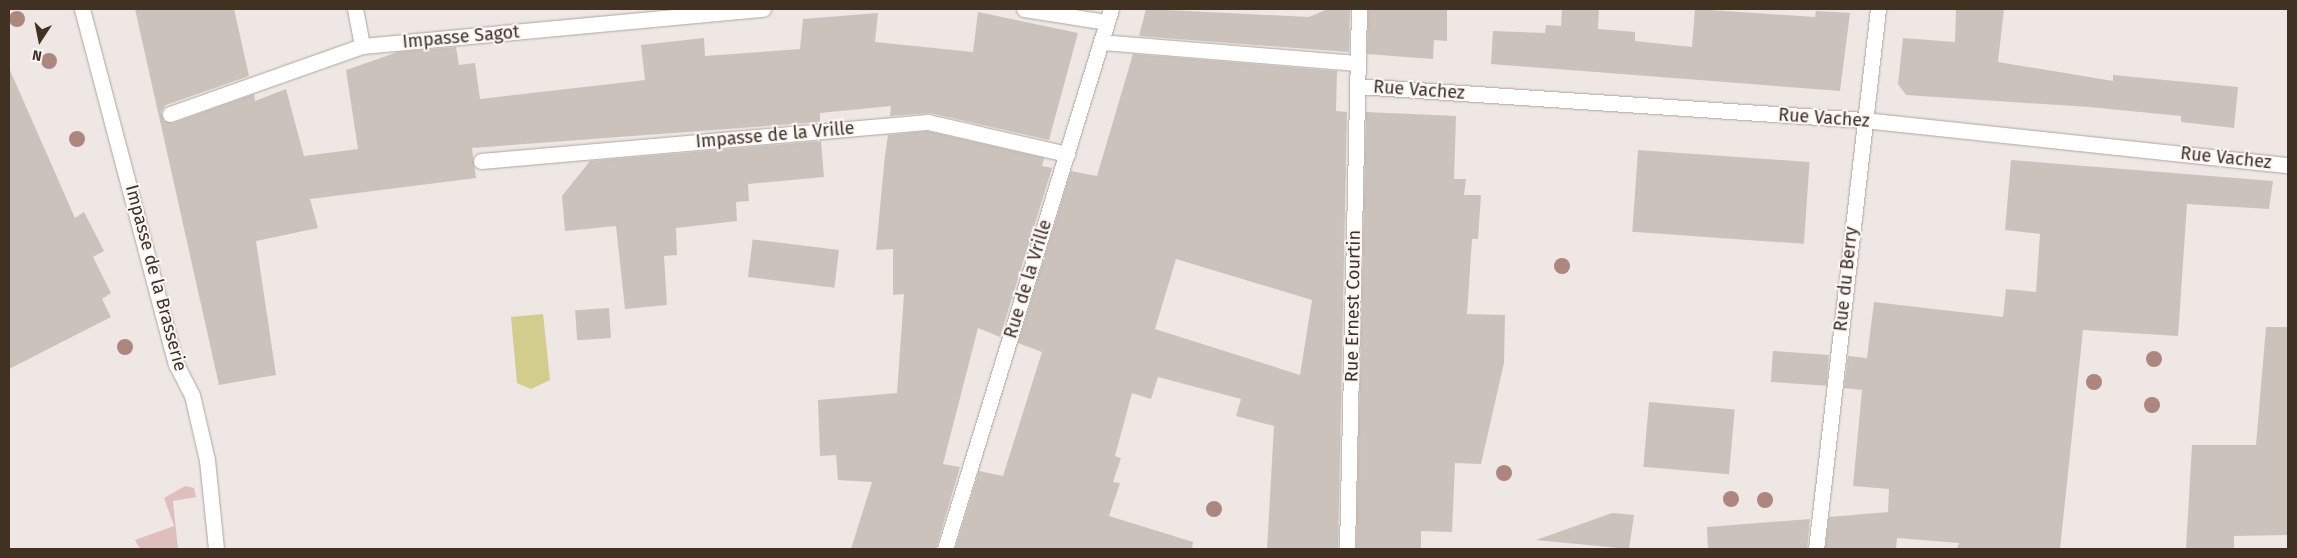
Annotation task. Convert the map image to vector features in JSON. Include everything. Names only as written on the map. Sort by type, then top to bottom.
[{"type":"street","name":"Impasse de la Brasserie","points":[[82,9],[176,364],[192,395],[207,460],[216,549]]},
{"type":"street","points":[[355,9],[362,46]]},
{"type":"street","name":"Impasse Sagot","points":[[170,114],[362,46],[763,9]]},
{"type":"street","points":[[1024,9],[1108,16]]},
{"type":"street","name":"Rue Ernest Courtin","points":[[1347,549],[1358,9]]},
{"type":"street","name":"Rue du Berry","points":[[1816,549],[1878,9]]},
{"type":"street","name":"Rue de la Vrille","points":[[944,549],[1108,16]]},
{"type":"street","points":[[1101,42],[1358,63]]},
{"type":"street","name":"Rue Vachez","points":[[1357,86],[1864,120],[2288,165]]},
{"type":"street","name":"Impasse de la Vrille","points":[[481,162],[928,122],[1067,154]]},
{"type":"shaded area","points":[[543,314],[550,380],[531,389],[517,383],[511,317]]},
{"type":"shaded area","points":[[185,486],[194,488],[196,497],[173,501],[178,549],[140,549],[135,540],[174,526],[164,498]]},
{"type":"building","points":[[135,9],[234,9],[249,76],[166,105],[161,112],[164,121],[173,123],[254,94],[255,101],[286,89],[304,156],[358,149],[346,70],[398,52],[456,47],[459,65],[475,63],[480,99],[645,80],[641,45],[704,38],[705,56],[800,49],[803,19],[878,13],[875,42],[973,52],[978,12],[1078,33],[1049,140],[930,113],[890,116],[891,106],[820,113],[820,122],[472,148],[476,178],[310,199],[318,228],[256,241],[276,375],[219,385]]},
{"type":"building","points":[[1146,9],[1309,17],[1328,9],[1350,9],[1349,52],[1139,36]]},
{"type":"building","points":[[1368,9],[1447,9],[1447,41],[1434,40],[1433,59],[1367,54]]},
{"type":"building","points":[[1562,9],[1599,9],[1598,29],[1635,32],[1635,41],[1692,47],[1695,9],[1815,17],[1816,11],[1850,13],[1840,91],[1491,64],[1493,31],[1545,33],[1546,25],[1561,26]]},
{"type":"building","points":[[1956,9],[2004,9],[1998,62],[2113,81],[2113,75],[2238,87],[2234,128],[2181,122],[2181,116],[2089,107],[1906,95],[1898,84],[1903,38],[1955,42]]},
{"type":"building","points":[[1133,54],[1337,71],[1336,111],[1347,112],[1338,549],[1267,549],[1274,426],[1236,416],[1241,399],[1158,377],[1151,399],[1132,393],[1115,456],[1121,458],[1113,482],[1120,483],[1109,516],[1193,542],[1192,549],[955,549],[979,471],[1003,476],[1042,352],[1018,343],[1071,171],[1097,176]],"holes":[[[1176,259],[1312,300],[1300,375],[1155,329]]]},
{"type":"building","points":[[9,68],[75,218],[84,212],[104,251],[93,257],[111,293],[102,299],[111,317],[9,369]]},
{"type":"building","points":[[1366,112],[1456,116],[1454,179],[1466,179],[1464,195],[1481,195],[1478,239],[1472,239],[1467,314],[1505,315],[1504,363],[1481,464],[1455,463],[1452,532],[1421,531],[1421,549],[1356,549]]},
{"type":"building","points":[[927,131],[1044,158],[1042,166],[1052,168],[1000,337],[978,328],[943,464],[960,467],[936,549],[851,549],[872,482],[838,480],[836,455],[820,456],[818,400],[897,393],[904,294],[893,295],[893,249],[876,250],[885,155],[888,135]]},
{"type":"building","points":[[821,141],[824,177],[748,184],[749,201],[736,202],[737,221],[676,228],[677,255],[664,256],[667,305],[625,309],[616,226],[565,231],[562,196],[590,161]]},
{"type":"building","points":[[1638,150],[1810,162],[1804,244],[1632,232]]},
{"type":"building","points":[[2011,160],[2273,181],[2269,209],[2187,204],[2178,336],[2083,330],[2060,549],[1957,549],[1959,543],[1897,538],[1896,549],[1825,549],[1829,517],[1888,512],[1889,489],[1853,486],[1862,390],[1844,388],[1848,356],[1867,358],[1874,302],[2003,317],[2006,289],[2036,292],[2040,234],[2005,230]]},
{"type":"building","points":[[753,239],[839,250],[834,288],[748,277]]},
{"type":"building","points":[[609,308],[611,338],[577,340],[575,310]]},
{"type":"building","points":[[2266,327],[2288,327],[2288,535],[2234,536],[2234,549],[2186,549],[2192,445],[2256,445]]},
{"type":"building","points":[[1773,351],[1829,355],[1827,386],[1771,382]]},
{"type":"building","points":[[1649,402],[1735,409],[1729,474],[1643,467]]},
{"type":"building","points":[[1612,513],[1634,515],[1629,549],[1536,540]]},
{"type":"building","points":[[1810,519],[1807,549],[1708,549],[1707,527]]}]
